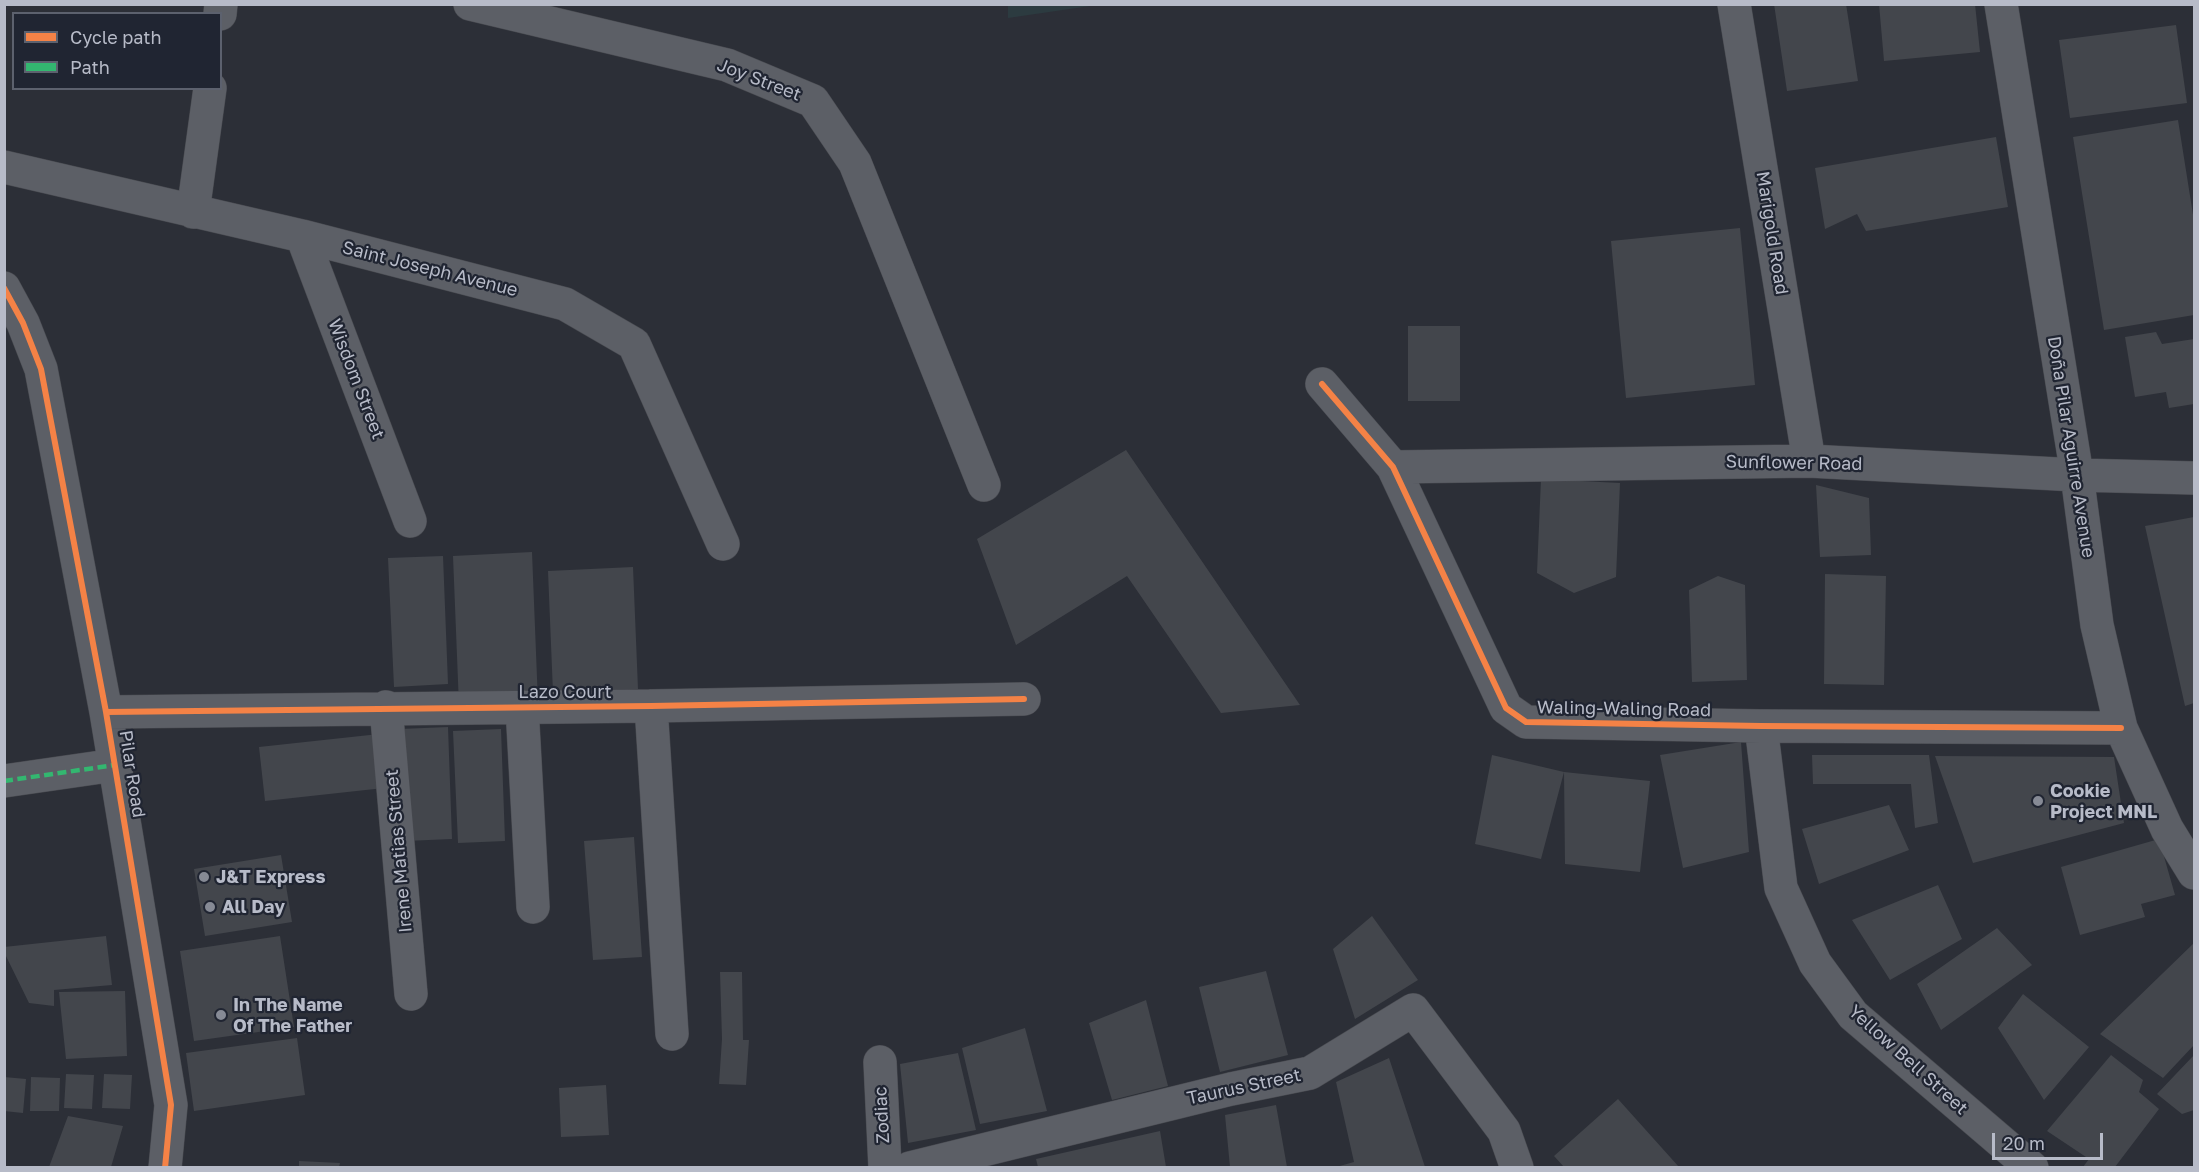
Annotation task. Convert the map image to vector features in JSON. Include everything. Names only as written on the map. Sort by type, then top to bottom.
[{"type":"street","name":"Joy Street","points":[[470,4],[727,65],[813,101],[855,163],[984,485]]},
{"type":"street","name":"Marigold Road","points":[[1734,4],[1809,461]]},
{"type":"street","name":"Doña Pilar Aguirre Avenue","points":[[2001,4],[2077,475],[2097,625],[2121,728],[2167,829],[2194,873]]},
{"type":"street","points":[[194,212],[210,90]]},
{"type":"street","name":"Saint Joseph Avenue","points":[[4,167],[302,236],[565,304],[634,344],[723,544]]},
{"type":"street","name":"Wisdom Street","points":[[302,236],[410,521]]},
{"type":"street","name":"Pilar Road","points":[[4,288],[23,323],[41,369],[106,712],[171,1105],[165,1167]]},
{"type":"street","name":"Waling-Waling Road","points":[[1322,384],[1393,467],[1506,708],[1526,722],[2121,728]]},
{"type":"street","name":"Sunflower Road","points":[[1393,467],[1809,461],[2077,475],[2194,478]]},
{"type":"street","name":"Lazo Court","points":[[106,712],[1024,699]]},
{"type":"street","points":[[651,706],[672,1034]]},
{"type":"street","name":"Irene Matias Street","points":[[386,707],[411,994]]},
{"type":"street","points":[[522,707],[533,907]]},
{"type":"street","name":"Yellow Bell Street","points":[[1761,726],[1781,888],[1815,963],[1853,1015],[2032,1167]]},
{"type":"street","points":[[4,781],[115,765]]},
{"type":"street","name":"Taurus Street","points":[[910,1167],[1231,1089],[1310,1073],[1413,1010],[1504,1131],[1517,1167]]},
{"type":"street","name":"Zodiac","points":[[880,1062],[885,1167]]},
{"type":"shaded area","points":[[1008,4],[1097,5],[1008,18]]},
{"type":"building","points":[[1774,4],[1846,4],[1858,81],[1787,91]]},
{"type":"building","points":[[1879,4],[1975,4],[1980,52],[1884,61]]},
{"type":"building","points":[[2176,25],[2187,103],[2070,118],[2059,40]]},
{"type":"building","points":[[2178,120],[2194,221],[2194,315],[2104,330],[2073,137]]},
{"type":"building","points":[[1996,137],[2008,207],[1866,231],[1857,214],[1825,229],[1815,168]]},
{"type":"building","points":[[1740,228],[1755,385],[1626,398],[1611,241]]},
{"type":"building","points":[[1408,326],[1460,326],[1460,401],[1408,401]]},
{"type":"building","points":[[2156,332],[2162,344],[2194,339],[2194,404],[2169,408],[2166,392],[2135,397],[2125,337]]},
{"type":"building","points":[[1126,450],[1300,705],[1221,713],[1127,576],[1016,645],[977,539]]},
{"type":"building","points":[[1541,479],[1620,483],[1616,577],[1574,593],[1537,573]]},
{"type":"building","points":[[1816,485],[1869,498],[1871,555],[1820,557]]},
{"type":"building","points":[[2194,517],[2194,703],[2185,706],[2145,526]]},
{"type":"building","points":[[532,552],[538,703],[459,706],[453,556]]},
{"type":"building","points":[[443,556],[448,684],[394,687],[388,558]]},
{"type":"building","points":[[633,567],[638,689],[553,693],[548,571]]},
{"type":"building","points":[[1825,574],[1886,576],[1884,685],[1824,684]]},
{"type":"building","points":[[1718,576],[1745,585],[1747,680],[1692,682],[1689,590]]},
{"type":"building","points":[[448,727],[452,839],[405,841],[400,729]]},
{"type":"building","points":[[501,729],[505,841],[458,843],[453,731]]},
{"type":"building","points":[[379,734],[384,788],[265,801],[259,747]]},
{"type":"building","points":[[1741,742],[1749,852],[1683,868],[1660,755]]},
{"type":"building","points":[[1492,755],[1564,772],[1541,859],[1475,844]]},
{"type":"building","points":[[1812,755],[1929,755],[1938,823],[1915,828],[1911,784],[1813,784]]},
{"type":"building","points":[[1935,756],[2114,757],[2124,823],[1973,863]]},
{"type":"building","points":[[1564,772],[1650,781],[1640,872],[1565,864]]},
{"type":"building","points":[[1889,805],[1909,850],[1819,884],[1802,829]]},
{"type":"building","points":[[634,837],[642,957],[593,960],[584,841]]},
{"type":"building","points":[[2159,839],[2175,895],[2141,904],[2145,917],[2080,935],[2061,867]]},
{"type":"building","points":[[281,855],[292,922],[205,936],[194,869]]},
{"type":"building","points":[[1938,885],[1962,939],[1890,980],[1852,920]]},
{"type":"building","points":[[1372,916],[1418,980],[1355,1019],[1333,949]]},
{"type":"building","points":[[1997,928],[2032,965],[1941,1030],[1917,984]]},
{"type":"building","points":[[106,936],[112,985],[54,990],[54,1006],[29,1003],[4,952],[4,947]]},
{"type":"building","points":[[280,936],[294,1027],[194,1041],[180,951]]},
{"type":"building","points":[[2194,943],[2194,1045],[2163,1078],[2100,1034]]},
{"type":"building","points":[[1266,971],[1288,1055],[1220,1072],[1199,987]]},
{"type":"building","points":[[720,972],[742,972],[743,1040],[749,1040],[746,1085],[719,1084],[722,1039]]},
{"type":"building","points":[[125,991],[127,1056],[66,1059],[59,992]]},
{"type":"building","points":[[2023,994],[2089,1047],[2044,1100],[1998,1028]]},
{"type":"building","points":[[1146,1000],[1168,1086],[1112,1100],[1089,1023]]},
{"type":"building","points":[[1025,1028],[1047,1111],[980,1124],[962,1048]]},
{"type":"building","points":[[297,1038],[305,1095],[194,1111],[186,1053]]},
{"type":"building","points":[[958,1053],[976,1130],[908,1143],[900,1064]]},
{"type":"building","points":[[2111,1055],[2143,1080],[2139,1092],[2159,1109],[2115,1167],[2083,1167],[2089,1159],[2047,1131]]},
{"type":"building","points":[[2194,1055],[2194,1110],[2182,1114],[2157,1094]]},
{"type":"building","points":[[1389,1058],[1425,1167],[1336,1167],[1354,1162],[1336,1082]]},
{"type":"building","points":[[66,1074],[94,1075],[92,1109],[64,1108]]},
{"type":"building","points":[[104,1074],[132,1075],[130,1109],[102,1108]]},
{"type":"building","points":[[4,1077],[26,1079],[23,1113],[4,1111]]},
{"type":"building","points":[[31,1077],[60,1078],[59,1111],[30,1111]]},
{"type":"building","points":[[606,1085],[609,1135],[561,1137],[559,1088]]},
{"type":"building","points":[[1618,1099],[1679,1167],[1564,1167],[1554,1156]]},
{"type":"building","points":[[1276,1105],[1287,1167],[1230,1167],[1225,1115]]},
{"type":"building","points":[[68,1116],[123,1126],[111,1167],[49,1167]]},
{"type":"building","points":[[1160,1131],[1166,1167],[1038,1167],[1036,1159]]},
{"type":"building","points":[[299,1161],[340,1163],[339,1167],[299,1167]]},
{"type":"marked path","points":[[4,781],[115,765]]},
{"type":"cycle path","points":[[4,288],[23,323],[41,369],[106,712],[171,1105],[165,1168]]},
{"type":"cycle path","points":[[1322,384],[1393,467],[1506,708],[1526,722],[2121,728]]},
{"type":"cycle path","points":[[106,712],[1024,699]]},
{"type":"place","name":"Cookie Project MNL","points":[[2038,801]]},
{"type":"place","name":"J&T Express","points":[[204,877]]},
{"type":"place","name":"All Day","points":[[210,907]]},
{"type":"place","name":"In The Name Of The Father","points":[[221,1015]]}]
